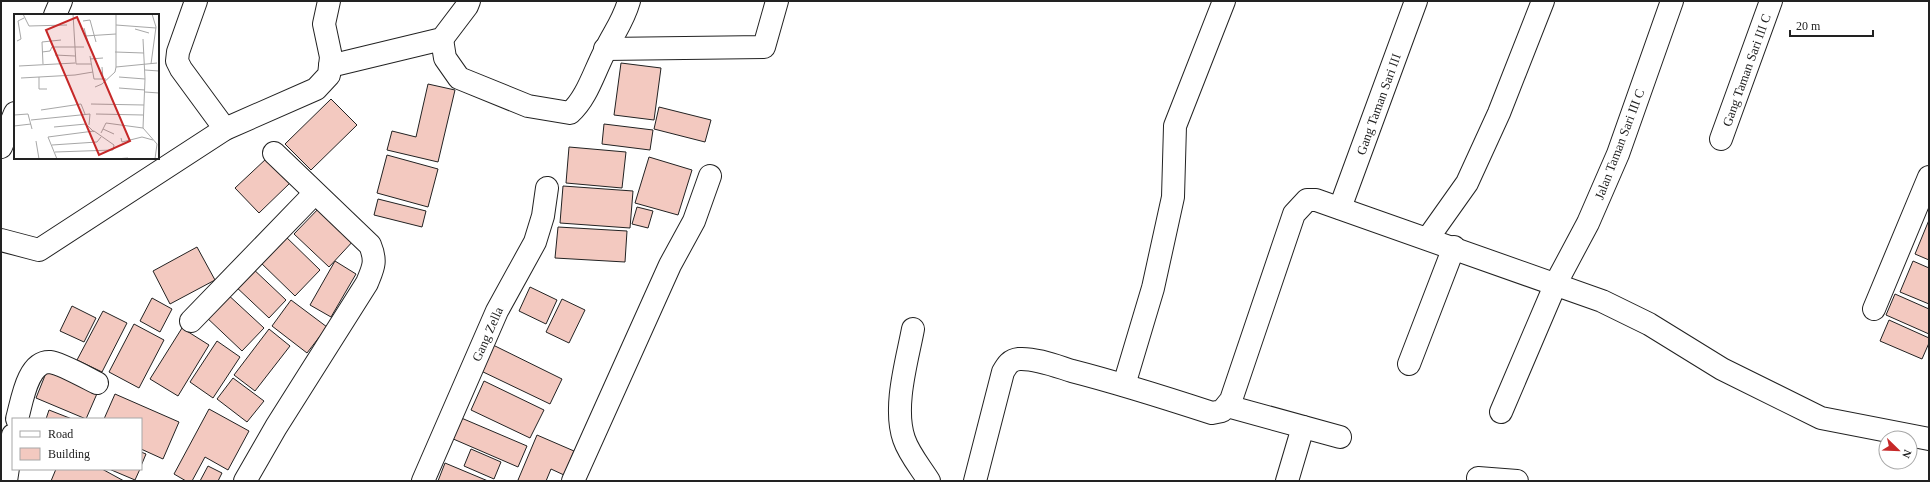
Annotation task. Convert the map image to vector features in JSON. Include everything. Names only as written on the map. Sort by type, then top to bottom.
[{"type":"street","points":[[55,14],[61,1]]},
{"type":"street","points":[[196,1],[178,52],[177,61],[181,69],[225,129]]},
{"type":"street","points":[[1,240],[39,250],[225,129],[316,89],[329,75],[331,57],[324,24],[329,1]]},
{"type":"street","points":[[330,66],[398,48],[442,39],[467,6],[469,1]]},
{"type":"street","points":[[442,39],[445,58],[459,78],[528,106],[570,113],[580,105],[606,49],[624,18],[629,1]]},
{"type":"street","points":[[606,49],[764,48],[777,1]]},
{"type":"street","points":[[1124,385],[1153,288],[1173,197],[1175,126],[1224,1]]},
{"type":"street","name":"Gang Taman Sari III","points":[[1340,208],[1416,1]]},
{"type":"street","points":[[1428,238],[1468,183],[1499,113],[1544,1]]},
{"type":"street","name":"Jalan Taman Sari III C","points":[[1501,412],[1556,283],[1588,223],[1618,154],[1672,1]]},
{"type":"street","name":"Gang Taman Sari III C","points":[[1721,139],[1771,1]]},
{"type":"street","points":[[1,147],[14,115]]},
{"type":"street","points":[[245,481],[276,427],[367,283],[374,266],[375,256],[370,246],[314,194],[274,153]]},
{"type":"street","points":[[573,481],[670,265],[694,221],[710,176]]},
{"type":"street","points":[[1874,309],[1929,177]]},
{"type":"street","name":"Gang Zella","points":[[423,481],[497,311],[535,242],[543,216],[547,188]]},
{"type":"street","points":[[191,321],[314,194]]},
{"type":"street","points":[[982,479],[1003,372],[1007,364],[1014,360],[1027,360],[1124,385],[1212,413],[1222,411],[1231,400],[1294,214],[1307,200],[1316,200],[1428,238],[1556,283],[1602,301],[1649,324],[1722,368],[1821,418],[1929,439]]},
{"type":"street","points":[[1409,364],[1454,248]]},
{"type":"street","points":[[913,329],[901,394],[903,438],[929,481]]},
{"type":"street","points":[[17,418],[26,386],[33,370],[38,365],[51,362],[97,383]]},
{"type":"street","points":[[1227,406],[1340,437]]},
{"type":"street","points":[[1287,481],[1303,426]]},
{"type":"street","points":[[6,481],[12,442]]},
{"type":"street","points":[[1478,478],[1517,481]]},
{"type":"building","points":[[621,63],[661,68],[654,120],[614,115]]},
{"type":"building","points":[[428,84],[455,90],[438,162],[387,150],[392,131],[416,137]]},
{"type":"building","points":[[331,99],[357,125],[311,170],[285,144]]},
{"type":"building","points":[[659,107],[711,120],[705,142],[654,129]]},
{"type":"building","points":[[604,124],[653,130],[650,150],[602,144]]},
{"type":"building","points":[[569,147],[626,152],[622,188],[566,183]]},
{"type":"building","points":[[387,155],[438,169],[428,207],[377,193]]},
{"type":"building","points":[[649,157],[692,170],[678,215],[635,203]]},
{"type":"building","points":[[267,158],[290,183],[259,213],[235,188]]},
{"type":"building","points":[[563,186],[633,191],[630,228],[560,223]]},
{"type":"building","points":[[378,199],[426,211],[422,227],[374,215]]},
{"type":"building","points":[[321,206],[355,239],[329,267],[294,234]]},
{"type":"building","points":[[637,207],[653,211],[648,228],[632,224]]},
{"type":"building","points":[[1929,220],[1929,260],[1915,254]]},
{"type":"building","points":[[558,227],[627,231],[625,262],[555,258]]},
{"type":"building","points":[[283,234],[320,270],[295,296],[258,260]]},
{"type":"building","points":[[197,247],[215,280],[170,304],[153,271]]},
{"type":"building","points":[[335,261],[356,274],[331,317],[310,305]]},
{"type":"building","points":[[1913,261],[1929,268],[1929,304],[1900,292]]},
{"type":"building","points":[[250,266],[286,300],[269,318],[233,284]]},
{"type":"building","points":[[530,287],[557,300],[546,324],[519,311]]},
{"type":"building","points":[[225,292],[264,328],[242,351],[204,315]]},
{"type":"building","points":[[1895,294],[1929,309],[1929,334],[1886,315]]},
{"type":"building","points":[[152,298],[172,309],[160,332],[140,321]]},
{"type":"building","points":[[562,299],[585,310],[569,343],[546,332]]},
{"type":"building","points":[[291,300],[327,327],[307,353],[272,326]]},
{"type":"building","points":[[72,306],[96,318],[84,342],[60,331]]},
{"type":"building","points":[[103,311],[127,323],[102,372],[77,360]]},
{"type":"building","points":[[1889,320],[1929,338],[1929,343],[1922,359],[1880,341]]},
{"type":"building","points":[[134,324],[164,340],[139,388],[109,372]]},
{"type":"building","points":[[182,328],[209,345],[178,396],[150,379]]},
{"type":"building","points":[[269,329],[290,346],[255,391],[234,375]]},
{"type":"building","points":[[217,341],[240,357],[213,398],[190,382]]},
{"type":"building","points":[[491,344],[562,379],[550,404],[479,370]]},
{"type":"building","points":[[48,368],[99,389],[86,418],[36,398]]},
{"type":"building","points":[[233,378],[264,401],[247,422],[217,399]]},
{"type":"building","points":[[484,381],[544,410],[530,438],[471,410]]},
{"type":"building","points":[[115,394],[179,422],[163,459],[142,449],[142,418],[104,418]]},
{"type":"building","points":[[209,409],[249,431],[228,470],[205,457],[192,481],[186,481],[174,474]]},
{"type":"building","points":[[49,410],[69,418],[46,418]]},
{"type":"building","points":[[459,417],[527,446],[518,467],[451,438]]},
{"type":"building","points":[[537,435],[574,451],[564,475],[551,469],[546,481],[518,480]]},
{"type":"building","points":[[471,449],[501,462],[494,479],[464,466]]},
{"type":"building","points":[[142,452],[146,454],[142,464]]},
{"type":"building","points":[[445,463],[488,481],[438,481]]},
{"type":"building","points":[[208,466],[222,473],[218,481],[200,481]]},
{"type":"building","points":[[56,470],[104,470],[124,481],[51,481]]},
{"type":"building","points":[[111,470],[140,470],[135,480]]}]
